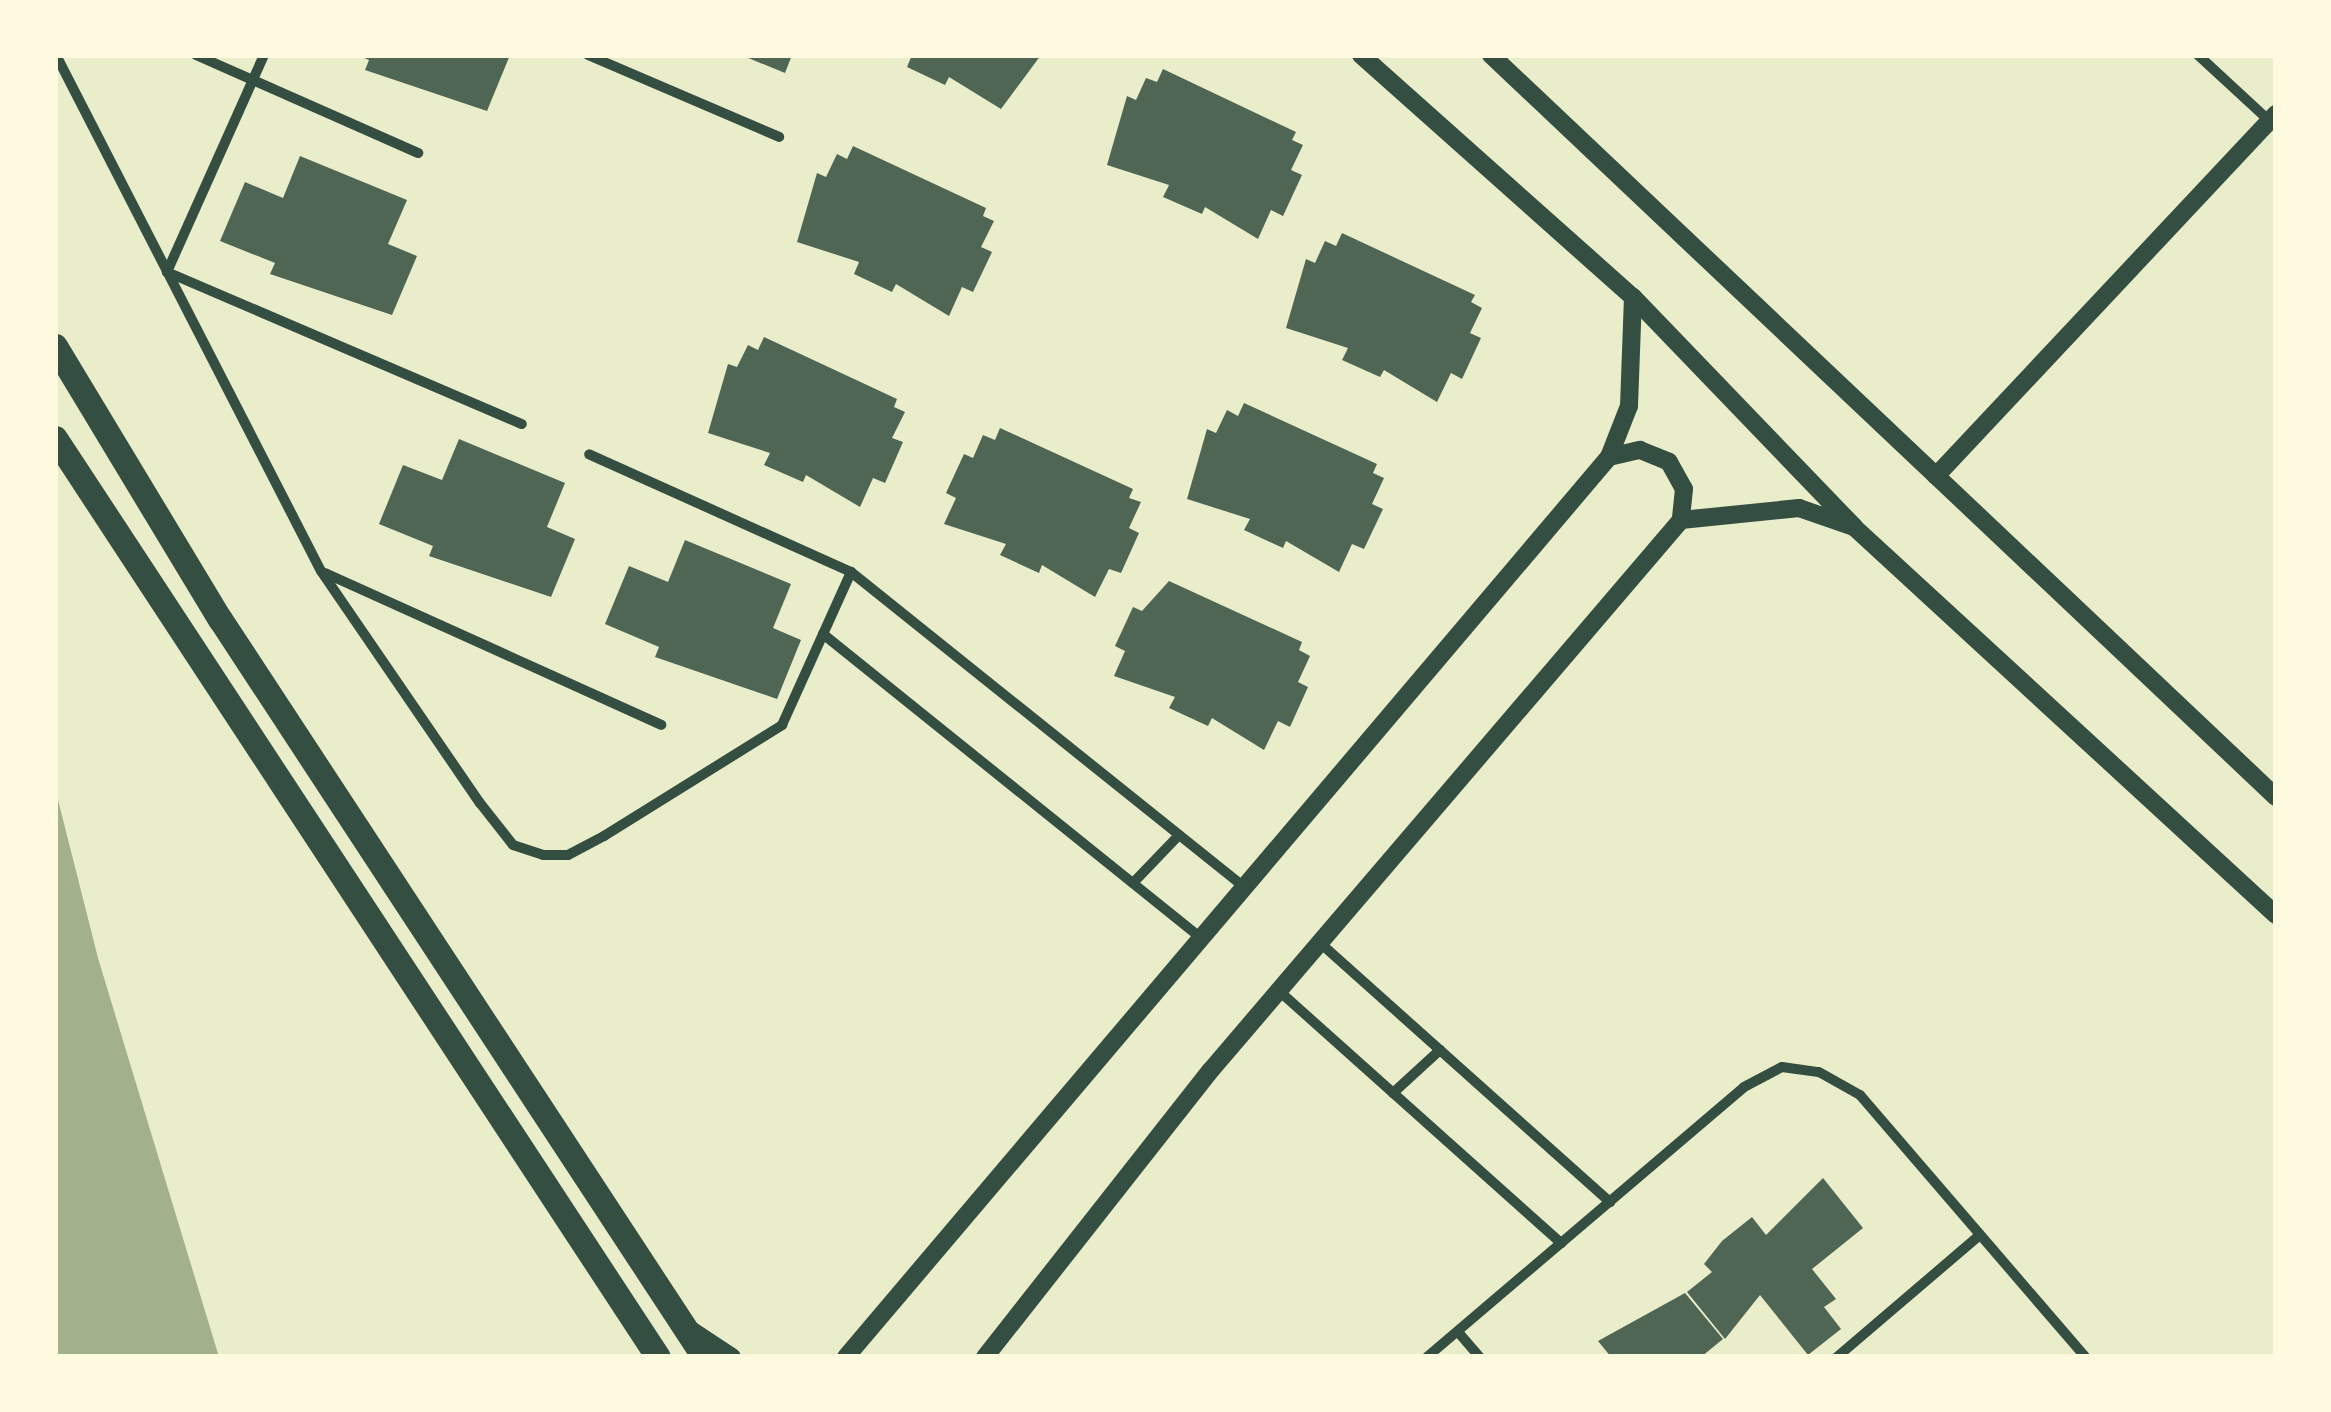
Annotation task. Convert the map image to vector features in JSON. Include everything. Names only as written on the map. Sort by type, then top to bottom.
[{"type":"main road","points":[[55,346],[220,619],[704,1357]]},
{"type":"main road","points":[[55,438],[658,1357]]},
{"type":"street","points":[[56,55],[322,571],[480,803],[513,845],[542,855],[568,855],[782,725],[851,572]]},
{"type":"street","points":[[196,55],[418,152]]},
{"type":"street","points":[[167,272],[264,55]]},
{"type":"street","points":[[588,55],[779,137]]},
{"type":"street","points":[[1361,55],[1632,297],[1854,527],[2276,915]]},
{"type":"street","points":[[1491,55],[2276,797]]},
{"type":"street","points":[[1936,476],[2274,121],[2198,55]]},
{"type":"street","points":[[167,272],[522,424]]},
{"type":"street","points":[[846,1357],[1610,457],[1630,406],[1632,297]]},
{"type":"street","points":[[985,1357],[1318,941],[1681,520],[1684,490],[1669,462],[1640,450],[1610,457]]},
{"type":"street","points":[[589,454],[851,572],[1243,886]]},
{"type":"street","points":[[1681,520],[1799,508],[1854,527]]},
{"type":"street","points":[[322,571],[661,725]]},
{"type":"street","points":[[823,634],[1200,937]]},
{"type":"street","points":[[1133,883],[1178,835]]},
{"type":"street","points":[[1318,941],[1610,1202]]},
{"type":"street","points":[[1278,990],[1561,1243]]},
{"type":"street","points":[[1393,1093],[1440,1050]]},
{"type":"street","points":[[1427,1357],[1744,1087],[1782,1067],[1819,1072],[1860,1095],[2084,1357]]},
{"type":"street","points":[[1837,1357],[1980,1235]]},
{"type":"street","points":[[682,1325],[732,1357]]},
{"type":"street","points":[[1458,1332],[1480,1357]]},
{"type":"shaded area","points":[[55,788],[98,958],[219,1357],[55,1357]]},
{"type":"building","points":[[357,55],[510,55],[487,111],[365,70],[369,60]]},
{"type":"building","points":[[741,55],[792,55],[785,73]]},
{"type":"building","points":[[912,55],[1041,55],[1001,109],[949,77],[945,85],[907,67]]},
{"type":"building","points":[[1163,69],[1296,132],[1292,140],[1303,145],[1291,170],[1302,175],[1283,216],[1271,210],[1258,239],[1205,207],[1202,214],[1163,197],[1169,185],[1107,165],[1127,96],[1136,100],[1146,78],[1157,82]]},
{"type":"building","points":[[853,146],[986,208],[983,216],[994,221],[981,247],[992,252],[973,292],[962,287],[949,316],[896,284],[892,292],[854,274],[859,262],[797,242],[817,173],[826,177],[837,154],[847,159]]},
{"type":"building","points":[[300,156],[407,200],[388,244],[417,256],[392,315],[270,274],[275,263],[220,241],[245,182],[283,198]]},
{"type":"building","points":[[1342,233],[1475,295],[1471,302],[1482,308],[1470,333],[1481,338],[1462,379],[1451,373],[1437,402],[1384,370],[1380,377],[1342,360],[1348,348],[1286,328],[1306,259],[1315,263],[1325,241],[1336,246]]},
{"type":"building","points":[[764,337],[897,399],[894,407],[905,412],[892,438],[903,442],[885,483],[873,478],[860,507],[806,475],[803,482],[764,465],[770,453],[708,433],[728,364],[737,367],[748,345],[758,350]]},
{"type":"building","points":[[1244,403],[1377,464],[1373,473],[1384,478],[1372,504],[1383,509],[1364,549],[1352,544],[1339,572],[1286,541],[1283,548],[1244,530],[1250,519],[1187,499],[1207,429],[1216,433],[1227,410],[1238,416]]},
{"type":"building","points":[[1000,428],[1133,489],[1129,498],[1141,502],[1129,528],[1139,533],[1121,573],[1109,569],[1095,597],[1042,565],[1039,573],[1000,555],[1006,544],[944,524],[956,498],[946,493],[964,454],[973,458],[983,435],[995,440]]},
{"type":"building","points":[[459,439],[565,483],[547,527],[575,539],[551,597],[429,556],[433,546],[379,524],[403,465],[442,480]]},
{"type":"building","points":[[685,540],[791,584],[773,628],[801,640],[777,699],[655,657],[659,647],[605,624],[629,566],[668,582]]},
{"type":"building","points":[[1169,581],[1302,642],[1299,650],[1310,656],[1298,682],[1308,687],[1290,727],[1278,721],[1264,750],[1212,718],[1208,726],[1169,708],[1175,697],[1114,676],[1125,651],[1115,646],[1133,607],[1142,611]]},
{"type":"building","points":[[1823,1178],[1863,1228],[1812,1269],[1836,1299],[1824,1307],[1841,1329],[1808,1355],[1760,1295],[1725,1339],[1687,1292],[1712,1272],[1704,1264],[1722,1241],[1752,1217],[1766,1235]]},
{"type":"building","points":[[1685,1293],[1723,1339],[1701,1357],[1611,1357],[1598,1341]]}]
